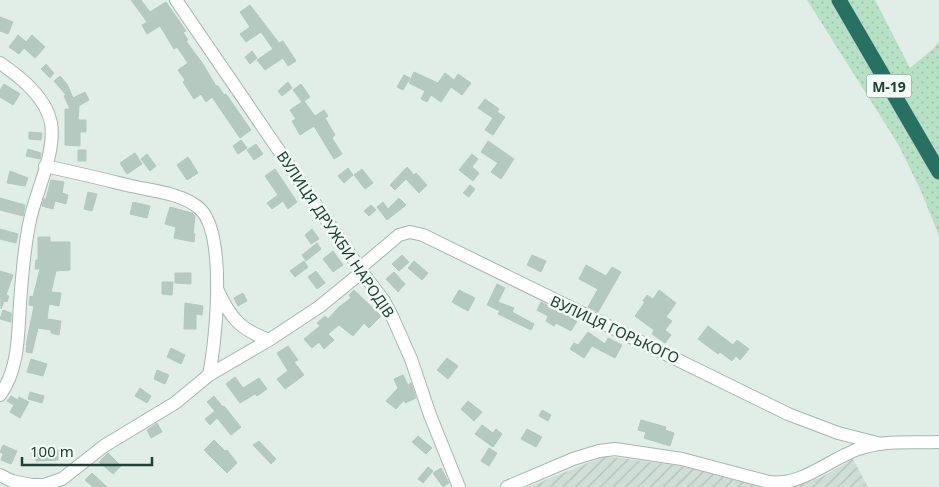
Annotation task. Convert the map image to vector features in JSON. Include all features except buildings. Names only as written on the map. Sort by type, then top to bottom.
[{"type":"highway","name":"М-19","points":[[839,0],[939,172]]},
{"type":"street","name":"ВУЛИЦЯ ДРУЖБИ НАРОДІВ","points":[[176,0],[384,301],[411,360],[430,415],[459,487]]},
{"type":"street","points":[[0,64],[34,93],[48,114],[51,134],[45,166],[28,231],[17,349],[11,376],[0,395]]},
{"type":"street","points":[[45,166],[168,194],[187,201],[204,214],[211,227],[216,262],[217,289],[215,338],[209,375]]},
{"type":"street","name":"ВУЛИЦЯ ГОРЬКОГО","points":[[0,475],[12,481],[26,484],[44,485],[58,481],[111,441],[175,403],[209,375],[269,340],[319,307],[399,235],[410,232],[423,235],[788,414],[838,433],[881,444]]},
{"type":"street","points":[[217,289],[226,308],[238,324],[254,334],[269,340]]},
{"type":"street","points":[[507,487],[573,459],[599,451],[615,450],[682,459],[769,482],[784,484],[807,476],[858,449],[881,444],[939,442]]},
{"type":"shaded area","points":[[605,456],[688,467],[773,487],[528,487]]},
{"type":"shaded area","points":[[853,459],[868,487],[787,487],[820,478]]},
{"type":"green space","points":[[807,0],[875,0],[910,68],[933,49],[939,41],[939,236],[921,191],[898,144]]}]
